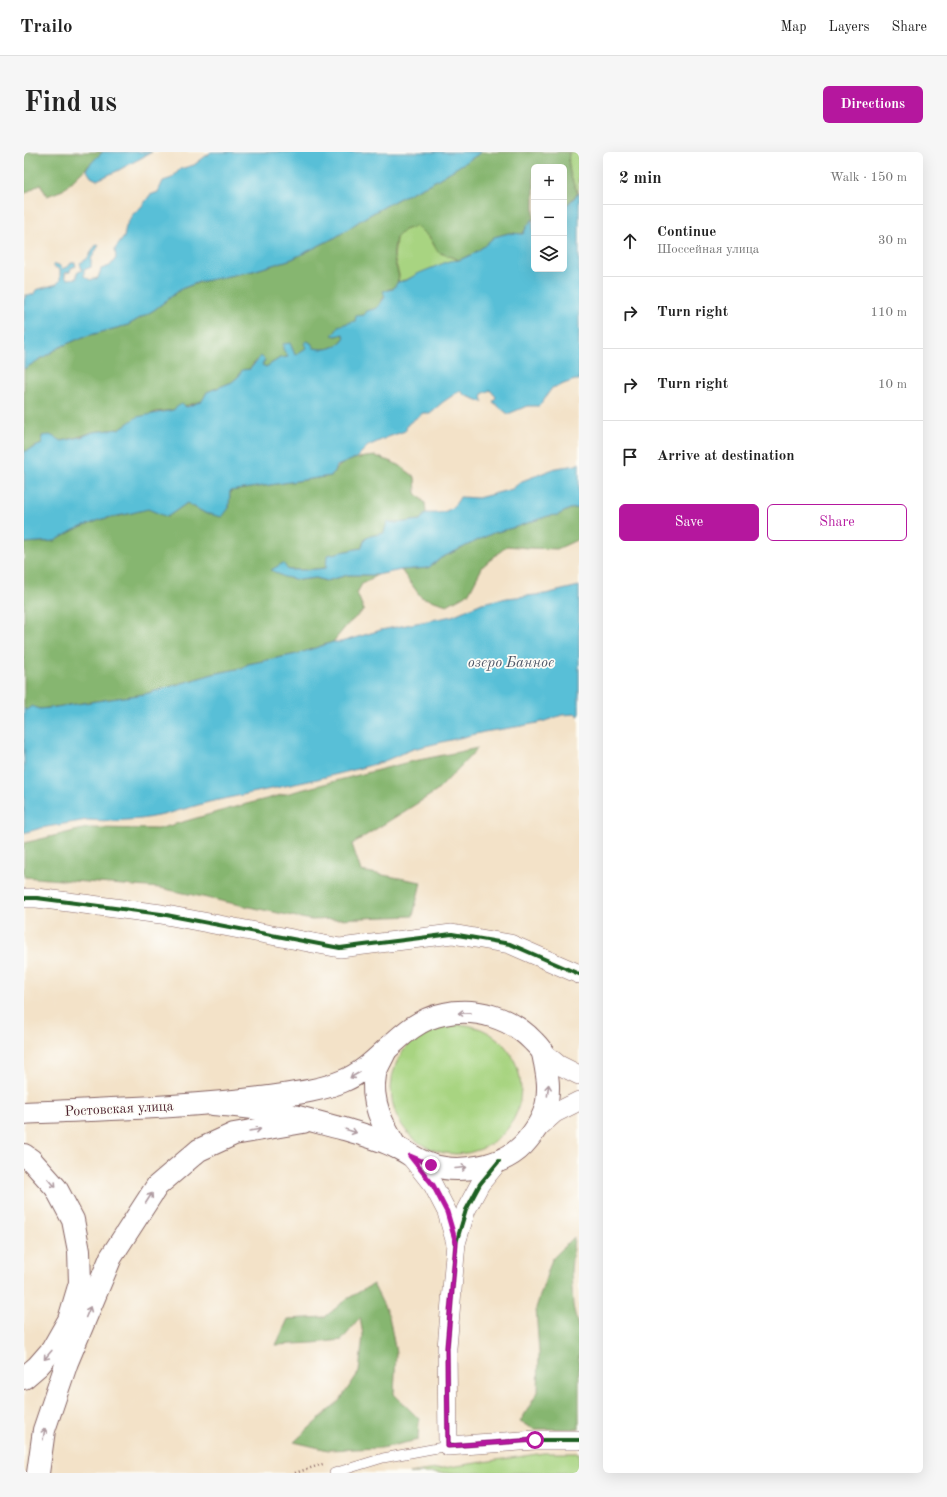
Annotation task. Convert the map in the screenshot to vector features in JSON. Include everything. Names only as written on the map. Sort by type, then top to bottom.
[{"type":"main road","points":[[445,1013],[476,1013],[505,1020],[528,1035],[543,1052],[549,1084],[546,1109],[535,1132],[518,1150],[499,1161],[479,1166],[455,1169],[431,1165],[403,1151],[349,1130],[313,1120],[271,1111],[213,1104],[298,1093],[323,1088],[344,1081],[363,1070],[386,1051],[402,1034],[425,1019],[445,1013]]},
{"type":"main road","points":[[386,1051],[375,1074],[374,1093],[378,1113],[385,1130],[403,1151]]},
{"type":"main road","name":"Ростовская улица","points":[[24,1113],[213,1104]]},
{"type":"main road","points":[[38,1473],[44,1430],[67,1362],[111,1257],[157,1186],[199,1150],[234,1134],[313,1120]]},
{"type":"main road","points":[[24,1156],[31,1160],[56,1188],[73,1220],[79,1251],[80,1283],[69,1320],[52,1350],[38,1366],[24,1378]]},
{"type":"street","points":[[24,898],[37,898],[161,914],[340,948],[452,934],[510,944],[579,974]]},
{"type":"street","points":[[543,1052],[559,1065],[579,1075]]},
{"type":"street","points":[[535,1132],[555,1113],[579,1101]]},
{"type":"street","points":[[403,1151],[433,1185],[447,1212],[456,1243]]},
{"type":"street","points":[[499,1161],[480,1184],[466,1210],[456,1243],[447,1348],[448,1446],[535,1440],[579,1440]]},
{"type":"lane","points":[[334,1473],[383,1458],[448,1446]]},
{"type":"green space","points":[[24,152],[103,152],[63,190],[47,196],[40,184],[24,194]]},
{"type":"green space","points":[[482,152],[569,152],[570,173],[573,184],[578,193],[567,205],[567,164],[531,164],[531,222],[523,234],[509,233],[494,237],[471,255],[459,260],[438,252],[430,238],[416,226],[404,230],[396,238],[394,248],[394,258],[399,277],[396,285],[393,289],[388,289],[377,308],[367,311],[354,322],[338,327],[336,336],[343,334],[345,337],[339,344],[327,349],[318,349],[314,348],[311,343],[303,351],[295,355],[290,343],[289,357],[280,358],[266,367],[256,360],[250,369],[242,370],[239,376],[232,382],[207,392],[203,401],[185,406],[181,405],[173,410],[156,412],[127,424],[119,429],[93,432],[62,441],[42,436],[42,444],[24,452],[24,369],[60,347],[83,337],[128,325],[154,310],[181,289],[203,281],[253,271],[292,259],[336,237],[364,218],[398,199],[435,181]]},
{"type":"green space","points":[[569,152],[579,152],[578,193],[573,184],[570,173]]},
{"type":"green space","points":[[416,225],[430,238],[438,252],[459,260],[443,264],[398,282],[399,275],[394,257],[396,238],[404,230]]},
{"type":"green space","points":[[376,456],[399,465],[415,477],[416,493],[425,503],[426,513],[420,520],[397,523],[388,522],[384,533],[366,537],[361,548],[347,551],[326,568],[306,570],[272,570],[299,580],[316,578],[326,581],[348,575],[377,575],[362,584],[357,593],[364,610],[347,625],[333,642],[297,654],[248,664],[242,668],[213,674],[145,694],[49,708],[26,710],[24,708],[24,543],[55,541],[74,530],[102,519],[148,508],[167,517],[187,503],[205,513],[229,508],[230,491],[331,476],[335,470],[345,462],[356,458]]},
{"type":"green space","points":[[579,508],[579,539],[557,549],[507,546],[483,566],[469,593],[447,605],[421,597],[401,570],[428,568],[441,558],[493,533],[548,516],[558,515],[570,509]]},
{"type":"green space","points":[[478,748],[437,791],[352,844],[361,871],[421,882],[413,916],[311,920],[160,888],[24,877],[24,843],[87,828],[158,829],[235,807],[409,762]]},
{"type":"green space","points":[[462,1024],[475,1026],[487,1031],[507,1048],[514,1058],[519,1070],[521,1089],[519,1108],[514,1120],[497,1140],[487,1147],[475,1152],[450,1154],[437,1152],[425,1147],[405,1130],[398,1120],[393,1108],[391,1083],[393,1070],[398,1058],[415,1038],[425,1031],[437,1026]]},
{"type":"green space","points":[[574,1237],[571,1271],[573,1306],[579,1330],[579,1429],[534,1429],[520,1422],[538,1392],[539,1353],[536,1308],[552,1259]]},
{"type":"green space","points":[[373,1284],[389,1316],[396,1353],[394,1394],[419,1419],[418,1440],[381,1448],[328,1450],[294,1442],[340,1400],[359,1372],[363,1335],[360,1318],[342,1340],[276,1345],[288,1319],[325,1317],[347,1299]]},
{"type":"green space","points":[[544,1453],[579,1453],[579,1473],[409,1473]]},
{"type":"water","points":[[103,152],[152,152],[97,180],[91,177],[86,169]]},
{"type":"water","points":[[211,152],[482,152],[435,181],[364,218],[336,237],[292,259],[253,271],[199,282],[181,289],[154,310],[128,325],[83,337],[60,347],[24,369],[24,300],[26,295],[33,295],[36,290],[57,284],[60,280],[60,270],[53,266],[54,264],[59,265],[62,269],[69,266],[71,263],[75,263],[76,266],[71,268],[70,272],[65,273],[65,277],[68,279],[77,278],[77,273],[82,270],[80,263],[87,259],[96,245],[99,245],[91,259],[91,267],[84,270],[84,276],[90,280],[98,278],[101,269],[110,266],[116,258],[115,249],[124,237],[126,226],[132,215],[142,206],[150,195],[158,192],[163,181],[172,178],[180,169],[194,165]]},
{"type":"water","points":[[579,193],[579,380],[552,388],[539,406],[527,406],[508,414],[493,402],[496,397],[490,390],[482,394],[483,402],[464,395],[461,390],[430,413],[423,413],[408,424],[405,431],[368,446],[356,458],[337,466],[331,476],[230,491],[229,508],[222,517],[205,513],[187,503],[167,517],[148,509],[102,519],[74,530],[55,541],[24,543],[24,452],[42,444],[42,436],[50,435],[62,441],[81,437],[93,432],[119,429],[137,417],[173,410],[181,404],[187,407],[202,401],[207,392],[232,382],[239,376],[242,370],[250,369],[261,356],[265,360],[262,365],[266,367],[280,358],[288,357],[283,349],[283,344],[290,343],[295,355],[306,348],[304,343],[307,341],[311,343],[314,348],[331,348],[339,344],[345,337],[343,334],[336,336],[332,335],[338,326],[355,321],[356,316],[364,315],[367,311],[377,308],[385,297],[383,291],[393,289],[398,282],[407,280],[417,274],[449,261],[459,260],[471,255],[494,237],[509,233],[523,234],[531,221],[531,272],[567,272],[567,205]]},
{"type":"water","points":[[579,463],[579,508],[570,509],[558,515],[548,516],[493,533],[441,558],[428,568],[401,570],[377,575],[348,575],[326,581],[316,578],[299,580],[284,577],[271,570],[283,563],[288,570],[326,568],[327,555],[361,548],[366,537],[384,533],[387,522],[397,523],[420,520],[426,513],[437,513],[450,509],[460,497],[478,498],[512,489],[522,481],[556,468],[576,465]]},
{"type":"water","name":"озеро Банное","points":[[579,586],[579,716],[576,714],[562,715],[542,722],[484,732],[413,749],[382,762],[346,772],[209,802],[163,815],[141,819],[113,821],[87,820],[41,828],[24,833],[24,708],[26,710],[32,706],[39,709],[49,708],[145,694],[213,674],[242,668],[248,664],[297,654],[333,642],[341,642],[381,630],[452,616],[482,603],[507,598],[545,594]]},
{"type":"cycle path","points":[[24,898],[37,898],[161,914],[340,948],[452,934],[510,944],[579,974]]},
{"type":"cycle path","points":[[499,1161],[480,1184],[466,1210],[456,1243],[447,1348],[448,1446],[535,1440],[579,1440]]},
{"type":"route","points":[[431,1165],[410,1156],[433,1185],[447,1212],[456,1243],[447,1348],[448,1446],[535,1440]]}]
